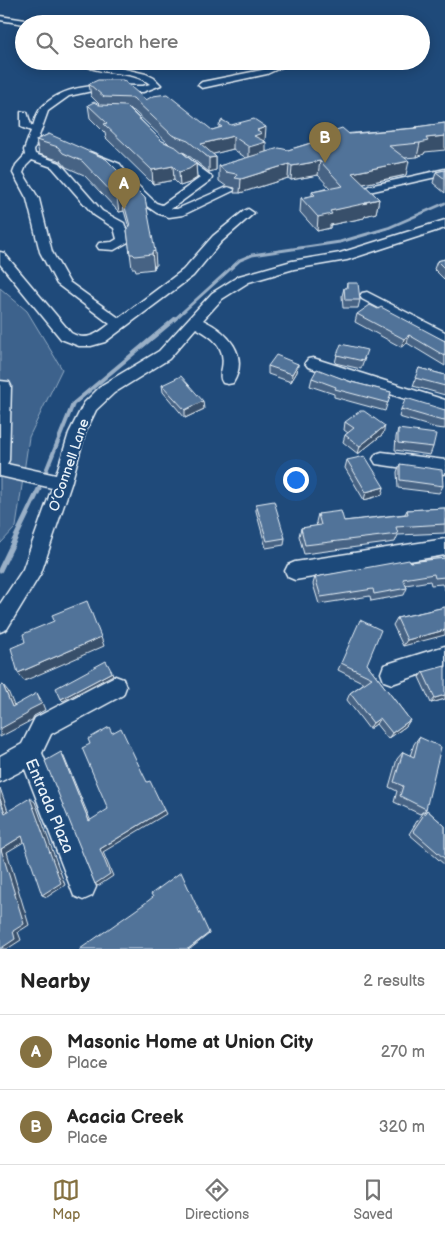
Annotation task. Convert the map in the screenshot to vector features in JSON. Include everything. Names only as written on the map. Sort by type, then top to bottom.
[{"type":"street","points":[[0,18],[15,20]]},
{"type":"street","points":[[30,156],[29,150],[39,133],[44,110],[66,94],[92,88],[137,93],[157,85],[149,79],[106,70]]},
{"type":"street","points":[[202,85],[269,70]]},
{"type":"street","points":[[24,114],[26,127],[39,133]]},
{"type":"street","points":[[83,152],[116,166],[126,180],[161,211],[179,213],[229,190]]},
{"type":"street","points":[[161,211],[211,177],[183,158],[168,152]]},
{"type":"street","points":[[30,156],[56,165],[98,213],[120,226],[124,241],[114,246],[103,246]]},
{"type":"street","points":[[30,156],[21,165],[18,173],[33,199],[46,252],[64,284],[120,325]]},
{"type":"street","points":[[369,189],[445,172]]},
{"type":"street","points":[[0,256],[66,336],[75,342],[88,342],[100,339],[188,273],[217,239],[248,213]]},
{"type":"street","name":"O’Connell Lane","points":[[0,622],[31,572],[60,490],[77,432],[90,406],[108,390],[164,354],[217,296],[244,279],[292,265],[342,257],[445,224]]},
{"type":"street","points":[[368,296],[445,338]]},
{"type":"street","points":[[195,322],[213,330],[224,340],[231,358],[228,379]]},
{"type":"street","points":[[313,363],[445,406]]},
{"type":"street","points":[[0,387],[3,386],[0,460]]},
{"type":"street","points":[[382,459],[445,467]]},
{"type":"street","points":[[0,469],[60,490]]},
{"type":"street","points":[[295,571],[445,547]]},
{"type":"street","points":[[392,673],[445,656]]},
{"type":"street","points":[[30,752],[43,726],[115,687]]},
{"type":"street","name":"Entrada Plaza","points":[[0,770],[30,752],[83,887]]},
{"type":"shaded area","points":[[0,288],[27,311],[62,369],[29,437],[16,527],[0,544]]},
{"type":"building","points":[[98,80],[123,80],[146,100],[153,96],[167,94],[212,130],[222,127],[219,125],[222,120],[231,125],[254,119],[266,127],[257,130],[262,133],[254,136],[266,142],[249,147],[233,136],[201,144],[216,157],[209,158],[188,141],[172,135],[133,98],[104,97],[89,84]]},
{"type":"building","points":[[94,102],[99,105],[126,106],[162,141],[177,148],[196,164],[189,169],[179,172],[173,166],[152,170],[104,124],[107,123],[88,105]]},
{"type":"building","points":[[445,123],[445,136],[426,138],[428,141],[420,143],[389,146],[409,161],[352,173],[379,199],[330,211],[332,214],[318,217],[301,198],[315,195],[312,192],[343,186],[320,161],[292,166],[289,164],[241,179],[235,178],[236,174],[226,172],[219,166],[279,148],[288,150],[321,140],[318,136],[342,128],[349,134],[417,128]]},
{"type":"building","points":[[49,134],[106,159],[145,198],[155,251],[152,254],[135,256],[130,254],[127,230],[130,226],[122,196],[117,198],[82,161],[63,153],[58,147],[36,140]]},
{"type":"building","points":[[445,170],[445,179],[436,172]]},
{"type":"building","points":[[445,259],[445,269],[437,261]]},
{"type":"building","points":[[347,283],[358,283],[360,300],[345,300],[344,288],[347,288]]},
{"type":"building","points":[[370,305],[378,309],[381,307],[445,341],[445,356],[409,335],[404,339],[357,314]]},
{"type":"building","points":[[341,344],[367,350],[363,361],[337,355]]},
{"type":"building","points":[[276,355],[298,364],[292,374],[268,366]]},
{"type":"building","points":[[419,368],[445,375],[445,386],[415,378]]},
{"type":"building","points":[[317,369],[351,382],[391,392],[388,403],[335,389],[336,387],[312,378]]},
{"type":"building","points":[[181,376],[203,401],[185,410],[162,385]]},
{"type":"building","points":[[406,398],[445,410],[445,421],[401,409]]},
{"type":"building","points":[[360,411],[364,411],[385,426],[360,446],[345,435],[354,428],[345,422]]},
{"type":"building","points":[[398,429],[436,434],[433,447],[398,443]]},
{"type":"building","points":[[365,456],[384,487],[366,492],[347,460]]},
{"type":"building","points":[[400,464],[442,470],[443,486],[400,480]]},
{"type":"building","points":[[274,501],[285,538],[267,541],[256,504]]},
{"type":"building","points":[[445,508],[445,524],[396,527],[398,534],[305,545],[301,528],[321,525],[318,514],[341,511],[344,521],[408,514],[407,510]]},
{"type":"building","points":[[445,558],[445,577],[435,578],[434,574],[403,579],[407,588],[374,594],[373,589],[321,597],[315,577],[409,560],[410,562]]},
{"type":"building","points":[[87,601],[101,637],[18,673],[11,648],[25,642],[23,634],[54,621],[52,615]]},
{"type":"building","points":[[445,607],[445,630],[407,640],[397,618]]},
{"type":"building","points":[[360,620],[381,630],[367,664],[410,720],[392,733],[380,718],[373,723],[350,693],[372,678],[341,663]]},
{"type":"building","points":[[106,661],[112,672],[61,699],[56,688]]},
{"type":"building","points":[[445,666],[445,695],[435,698],[423,672]]},
{"type":"building","points":[[3,685],[12,707],[37,693],[41,704],[0,729],[0,686]]},
{"type":"building","points":[[109,727],[112,733],[121,728],[147,782],[150,781],[164,810],[100,849],[110,874],[95,884],[45,761],[61,752],[89,821],[108,809],[82,748],[90,744],[88,739]]},
{"type":"building","points":[[419,737],[441,747],[426,809],[400,796],[403,786],[394,782],[403,752],[414,757]]},
{"type":"building","points":[[30,798],[61,883],[42,895],[22,836],[1,849],[24,924],[13,931],[15,939],[0,949],[0,799],[5,813]]},
{"type":"building","points":[[427,810],[445,826],[445,859],[413,831]]},
{"type":"building","points":[[181,872],[209,933],[188,949],[80,949],[144,904],[153,897],[151,894]]},
{"type":"waterway","points":[[175,319],[240,260],[252,255],[340,242],[388,228],[445,203]]},
{"type":"waterway","points":[[46,471],[73,404],[176,318]]},
{"type":"waterway","points":[[0,570],[39,489]]},
{"type":"place","name":"Acacia Creek","points":[[325,163]]},
{"type":"place","name":"Masonic Home at Union City","points":[[124,209]]}]
